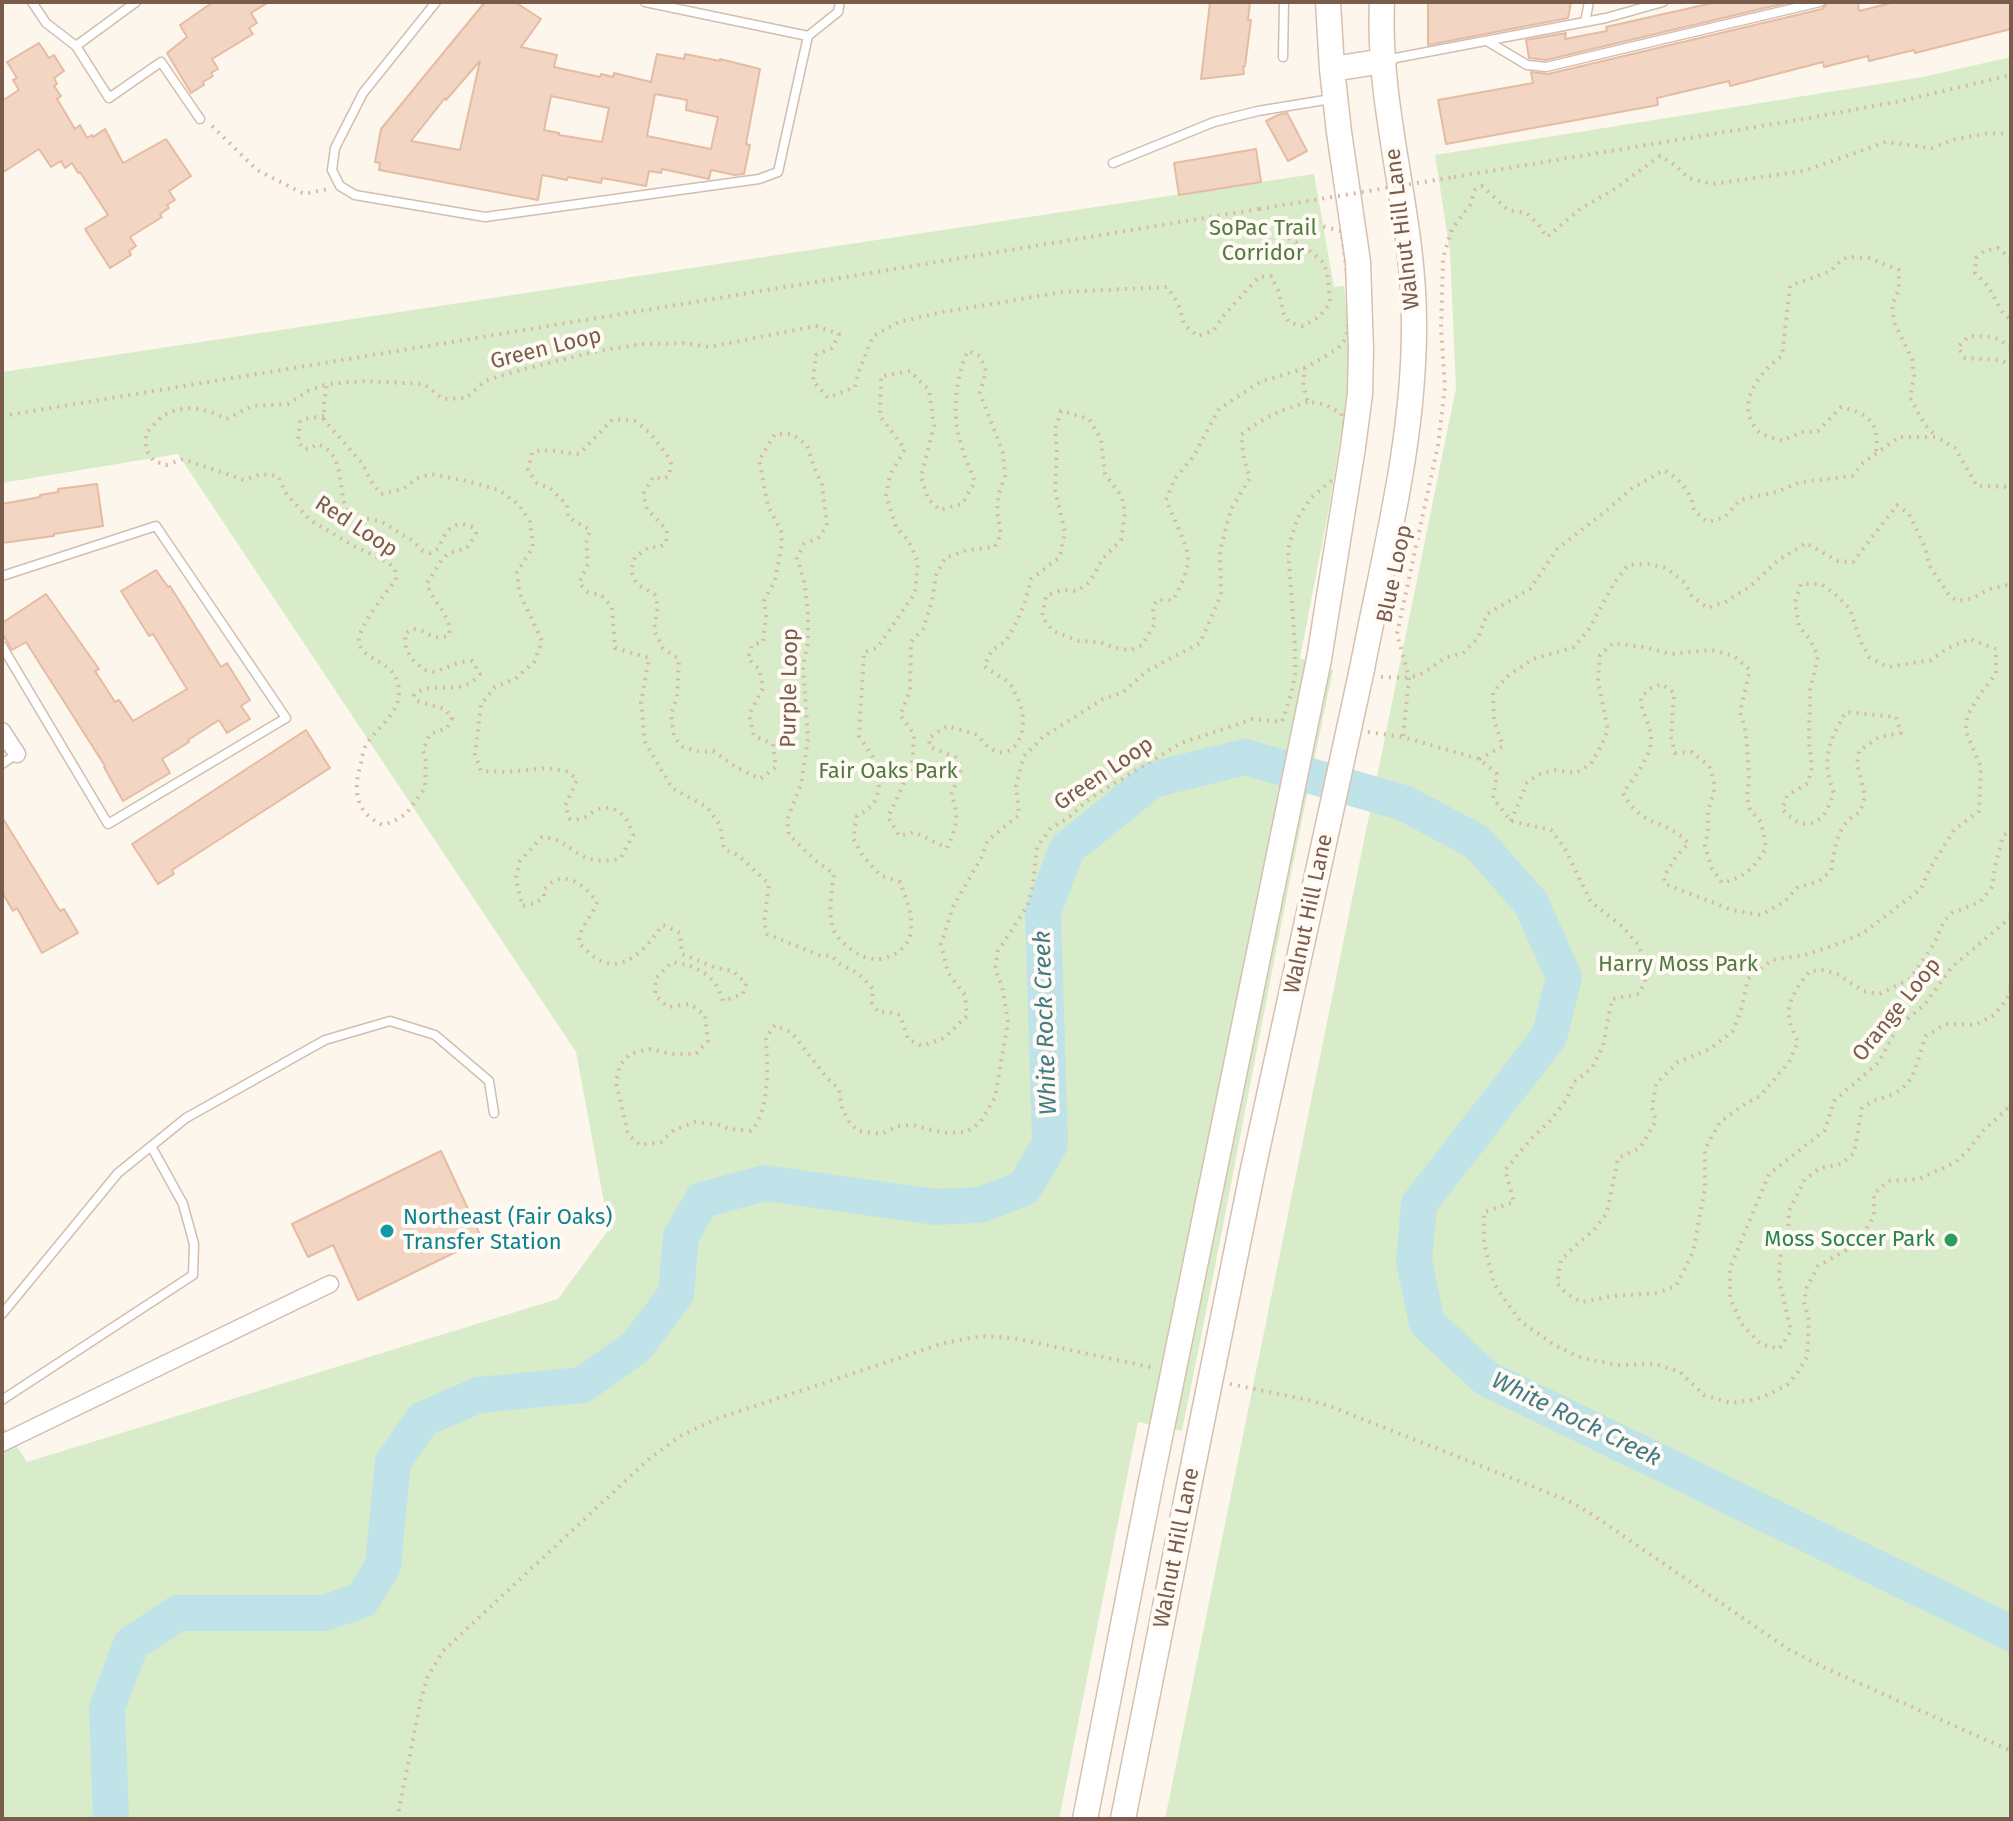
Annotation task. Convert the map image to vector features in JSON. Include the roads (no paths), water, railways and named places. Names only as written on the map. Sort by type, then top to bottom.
[{"type":"main road","name":"Walnut Hill Lane","points":[[1085,1819],[1319,659],[1353,447],[1360,394],[1358,262],[1335,99],[1328,2]]},
{"type":"main road","name":"Walnut Hill Lane","points":[[1123,1819],[1253,1169],[1362,669],[1407,427],[1414,322],[1412,270],[1386,95],[1382,2]]},
{"type":"main road","points":[[1332,69],[1384,61]]},
{"type":"street","points":[[2,731],[17,754]]},
{"type":"street","points":[[2,1443],[330,1284]]},
{"type":"lane","points":[[32,2],[46,23],[76,46],[109,98],[161,62],[200,119]]},
{"type":"lane","points":[[76,46],[136,2]]},
{"type":"lane","points":[[436,2],[363,93],[335,148],[332,170],[340,186],[355,195],[485,217],[759,179],[778,172],[808,36],[838,12],[840,2]]},
{"type":"lane","points":[[645,2],[808,36]]},
{"type":"lane","points":[[1283,57],[1284,2]]},
{"type":"lane","points":[[1585,22],[1589,2]]},
{"type":"lane","points":[[1384,61],[1585,22],[1663,2]]},
{"type":"lane","points":[[1487,41],[1527,65],[1546,67],[1820,2]]},
{"type":"lane","points":[[1113,163],[1214,122],[1258,111],[1335,99]]},
{"type":"lane","points":[[2,576],[156,526],[286,718],[108,824],[2,646]]},
{"type":"lane","points":[[2,764],[17,754]]},
{"type":"lane","points":[[2,1314],[118,1173],[186,1118],[325,1040],[390,1021],[435,1035],[489,1081],[494,1113]]},
{"type":"lane","points":[[2,1400],[193,1275],[194,1244],[183,1204],[151,1146]]},
{"type":"waterway","name":"White Rock Creek","points":[[111,1819],[107,1708],[131,1644],[178,1613],[325,1613],[362,1600],[383,1566],[393,1462],[423,1419],[479,1395],[582,1385],[637,1346],[676,1294],[681,1236],[702,1200],[765,1183],[935,1207],[980,1205],[1024,1188],[1050,1144],[1043,912],[1067,849],[1152,780],[1245,757],[1404,803],[1477,842],[1531,903],[1564,977],[1549,1037],[1419,1204],[1414,1261],[1427,1323],[1486,1378],[2011,1633]]},
{"type":"place","name":"Northeast (Fair Oaks) Transfer Station","points":[[387,1231]]},
{"type":"place","name":"Moss Soccer Park","points":[[1951,1240]]},
{"type":"park label","name":"SoPac Trail Corridor","points":[[1263,242]]},
{"type":"park label","name":"Fair Oaks Park","points":[[888,772]]},
{"type":"park label","name":"Harry Moss Park","points":[[1678,965]]}]
